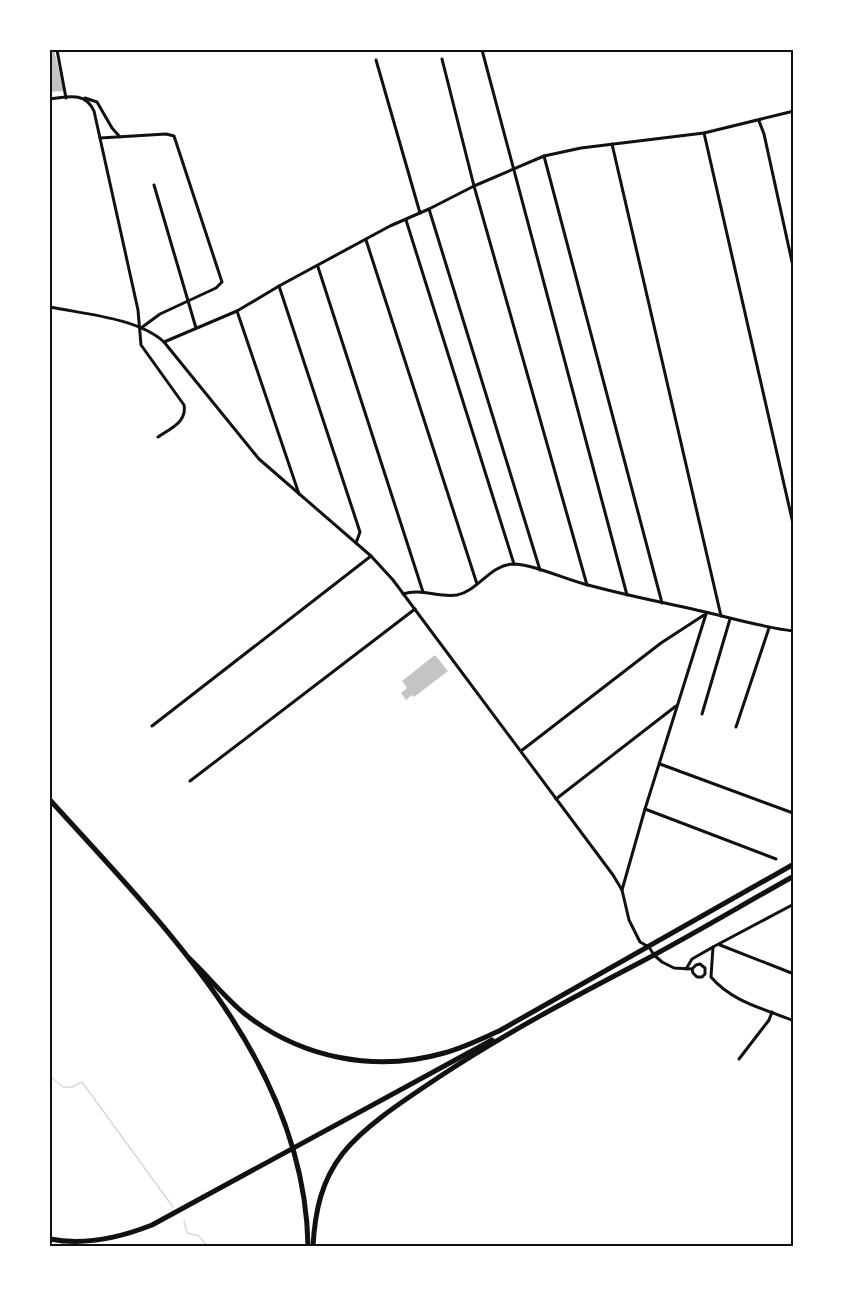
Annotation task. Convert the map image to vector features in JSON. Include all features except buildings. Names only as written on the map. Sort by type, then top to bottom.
[{"type":"main road","points":[[50,800],[134,892],[190,959],[253,1020],[293,1044],[324,1055],[356,1061],[410,1061],[452,1051],[500,1034],[654,955],[794,876]]},
{"type":"main road","points":[[50,1239],[73,1242],[99,1240],[124,1236],[152,1226],[500,1034],[794,864]]},
{"type":"main road","points":[[190,959],[249,1047],[270,1087],[287,1129],[297,1166],[308,1246]]},
{"type":"main road","points":[[313,1246],[315,1218],[322,1189],[331,1169],[344,1152],[366,1130],[500,1034]]},
{"type":"street","points":[[57,50],[66,98]]},
{"type":"street","points":[[482,50],[627,595]]},
{"type":"street","points":[[442,59],[474,186],[587,585]]},
{"type":"street","points":[[376,60],[420,213]]},
{"type":"street","points":[[84,98],[90,102],[94,111],[141,328],[141,345],[184,405],[185,412],[182,420],[158,437]]},
{"type":"street","points":[[50,99],[84,98],[97,102],[120,137]]},
{"type":"street","points":[[164,342],[237,311],[366,240],[474,186],[544,156],[611,144],[704,133],[794,111]]},
{"type":"street","points":[[759,120],[794,271]]},
{"type":"street","points":[[704,133],[794,528]]},
{"type":"street","points":[[100,138],[171,135],[177,140],[222,282],[216,288],[160,314],[141,328]]},
{"type":"street","points":[[611,144],[720,616]]},
{"type":"street","points":[[544,156],[662,603]]},
{"type":"street","points":[[154,185],[196,328]]},
{"type":"street","points":[[429,209],[540,570]]},
{"type":"street","points":[[406,220],[514,564]]},
{"type":"street","points":[[366,240],[477,584]]},
{"type":"street","points":[[318,267],[423,592]]},
{"type":"street","points":[[279,286],[360,532],[356,543]]},
{"type":"street","points":[[50,307],[119,321],[156,334],[164,342],[254,453],[371,556],[415,609],[613,874],[622,890],[634,933],[640,942],[649,947],[654,955],[668,965],[686,969],[702,965],[705,974]]},
{"type":"street","points":[[237,311],[300,494]]},
{"type":"street","points":[[152,726],[371,556]]},
{"type":"street","points":[[403,594],[415,591],[445,596],[459,595],[467,592],[497,569],[514,564],[587,585],[705,614],[794,632]]},
{"type":"street","points":[[190,781],[415,609]]},
{"type":"street","points":[[622,890],[705,614]]},
{"type":"street","points":[[521,751],[661,643],[705,614]]},
{"type":"street","points":[[702,714],[730,619]]},
{"type":"street","points":[[736,727],[769,628]]},
{"type":"street","points":[[556,799],[678,705]]},
{"type":"street","points":[[660,764],[793,813]]},
{"type":"street","points":[[645,809],[776,859]]},
{"type":"street","points":[[686,969],[693,959],[794,904]]},
{"type":"street","points":[[719,945],[794,974]]},
{"type":"street","points":[[711,977],[713,947]]},
{"type":"street","points":[[692,969],[697,977],[705,974]]},
{"type":"street","points":[[705,974],[711,977],[721,989],[734,997],[794,1021]]},
{"type":"street","points":[[739,1059],[769,1020],[772,1012]]},
{"type":"waterway","points":[[50,1076],[63,1087],[72,1087],[82,1082],[173,1207]]},
{"type":"waterway","points":[[184,1221],[187,1233],[199,1236],[207,1246]]}]
